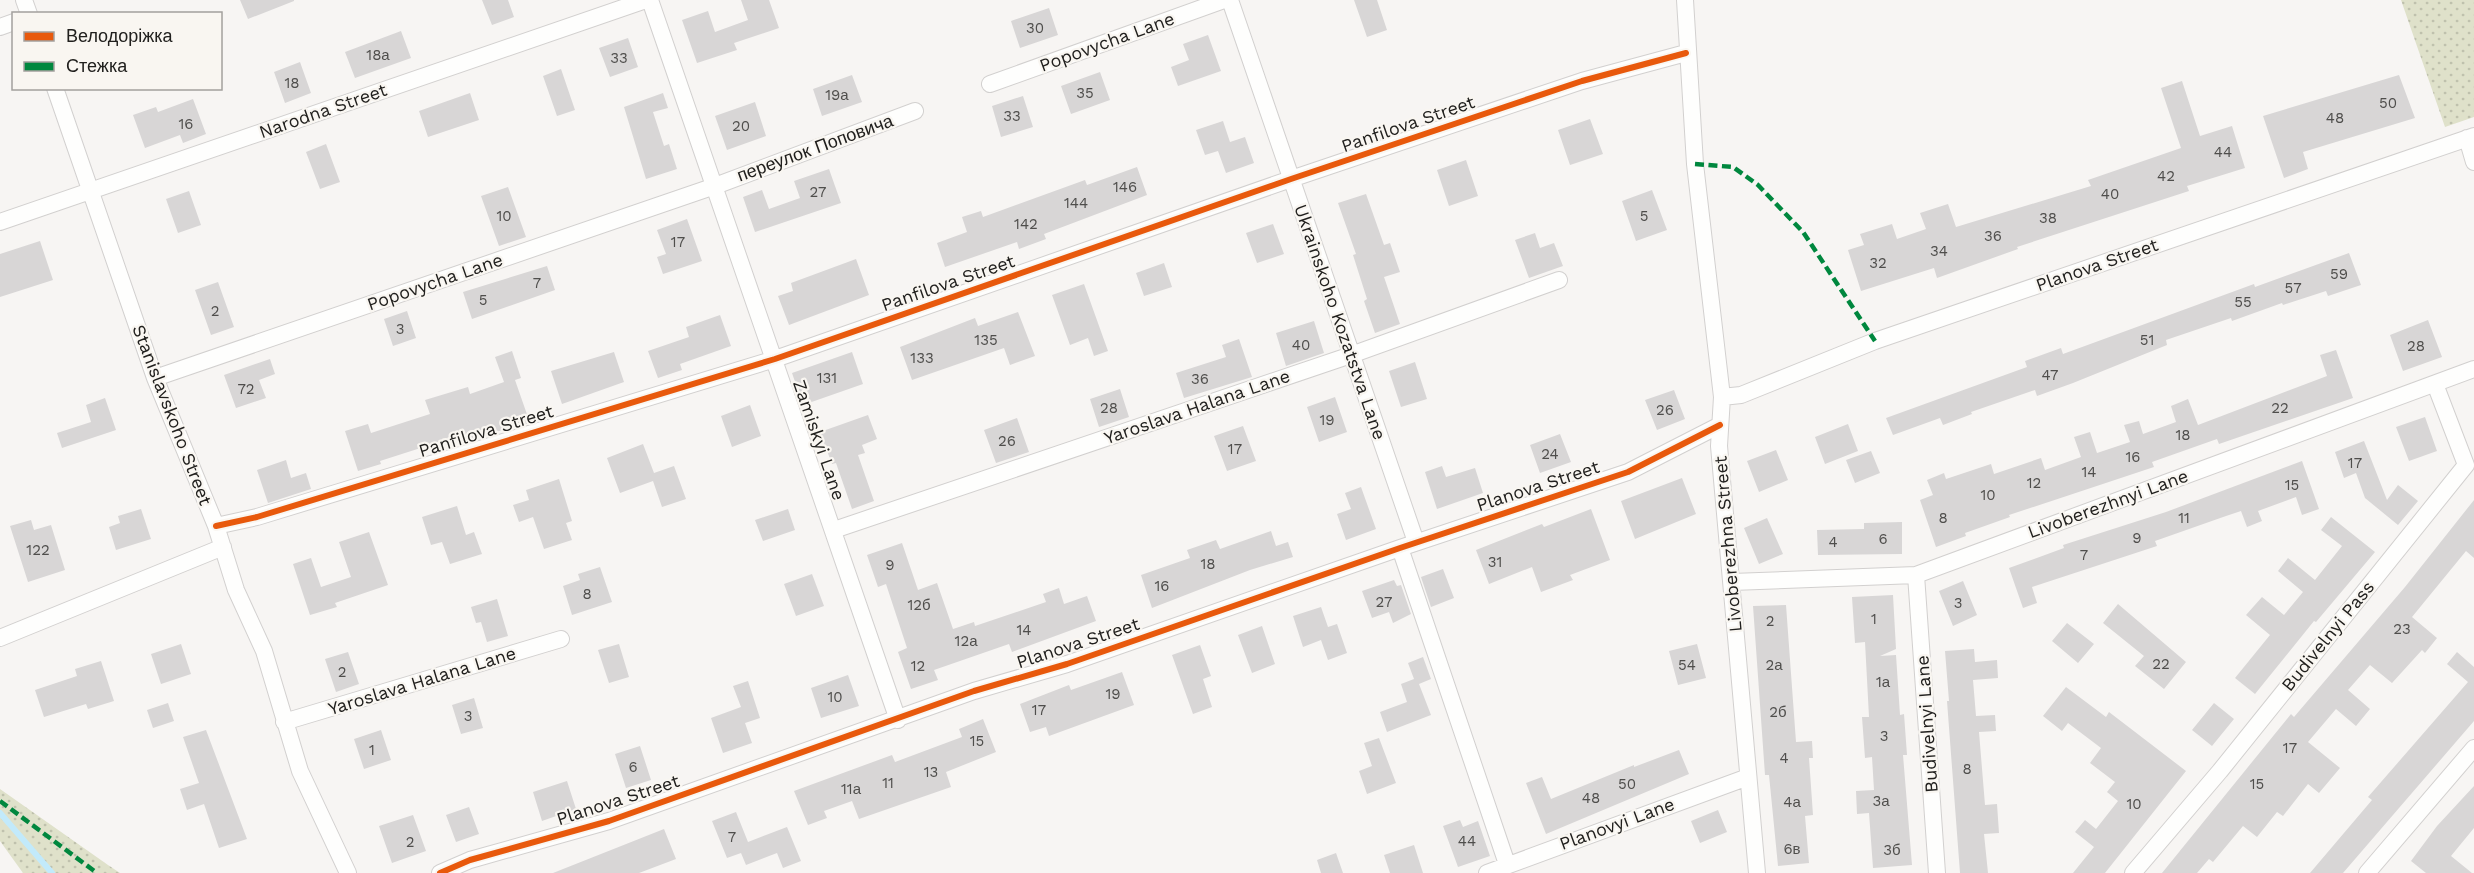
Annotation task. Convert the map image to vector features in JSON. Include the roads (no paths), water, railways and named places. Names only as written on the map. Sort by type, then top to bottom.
[{"type":"street","name":"Narodna Street","points":[[0,222],[646,0]]},
{"type":"street","name":"Zamiskyi Lane","points":[[650,0],[898,720]]},
{"type":"street","name":"Popovycha Lane","points":[[990,84],[1224,0]]},
{"type":"street","name":"Ukrainskoho Kozatstva Lane","points":[[1230,0],[1416,542]]},
{"type":"street","name":"Livoberezhna Street","points":[[1685,0],[1686,53],[1695,164],[1722,397],[1719,446],[1757,873]]},
{"type":"street","name":"Panfilova Street","points":[[216,526],[257,517],[775,359],[1291,179],[1582,81],[1686,53]]},
{"type":"street","name":"Stanislavskoho Street","points":[[56,90],[155,378],[216,526],[236,590],[264,651],[284,722],[309,793],[348,873]]},
{"type":"street","name":"переулок Поповича","points":[[714,186],[915,111]]},
{"type":"street","name":"Planova Street","points":[[1722,397],[1741,395],[1875,341],[2471,137]]},
{"type":"street","points":[[2471,137],[2474,162]]},
{"type":"street","name":"Popovycha Lane","points":[[155,378],[714,186]]},
{"type":"street","name":"Yaroslava Halana Lane","points":[[834,530],[1351,355],[1559,280]]},
{"type":"street","name":"Livoberezhnyi Lane","points":[[1732,582],[1916,575],[2474,369]]},
{"type":"street","name":"Budivelnyi Pass","points":[[2133,873],[2220,771],[2466,465],[2435,384]]},
{"type":"street","name":"Planova Street","points":[[440,873],[470,860],[609,821],[974,692],[1067,664],[1416,542],[1628,472],[1720,425]]},
{"type":"street","points":[[0,638],[223,548]]},
{"type":"street","points":[[1400,548],[1507,864]]},
{"type":"street","name":"Budivelnyi Lane","points":[[1916,575],[1938,873]]},
{"type":"street","name":"Yaroslava Halana Lane","points":[[284,722],[561,639]]},
{"type":"street","points":[[2367,873],[2474,748]]},
{"type":"street","name":"Planovyi Lane","points":[[1487,873],[1749,777]]},
{"type":"waterway","points":[[0,813],[52,873]]}]
